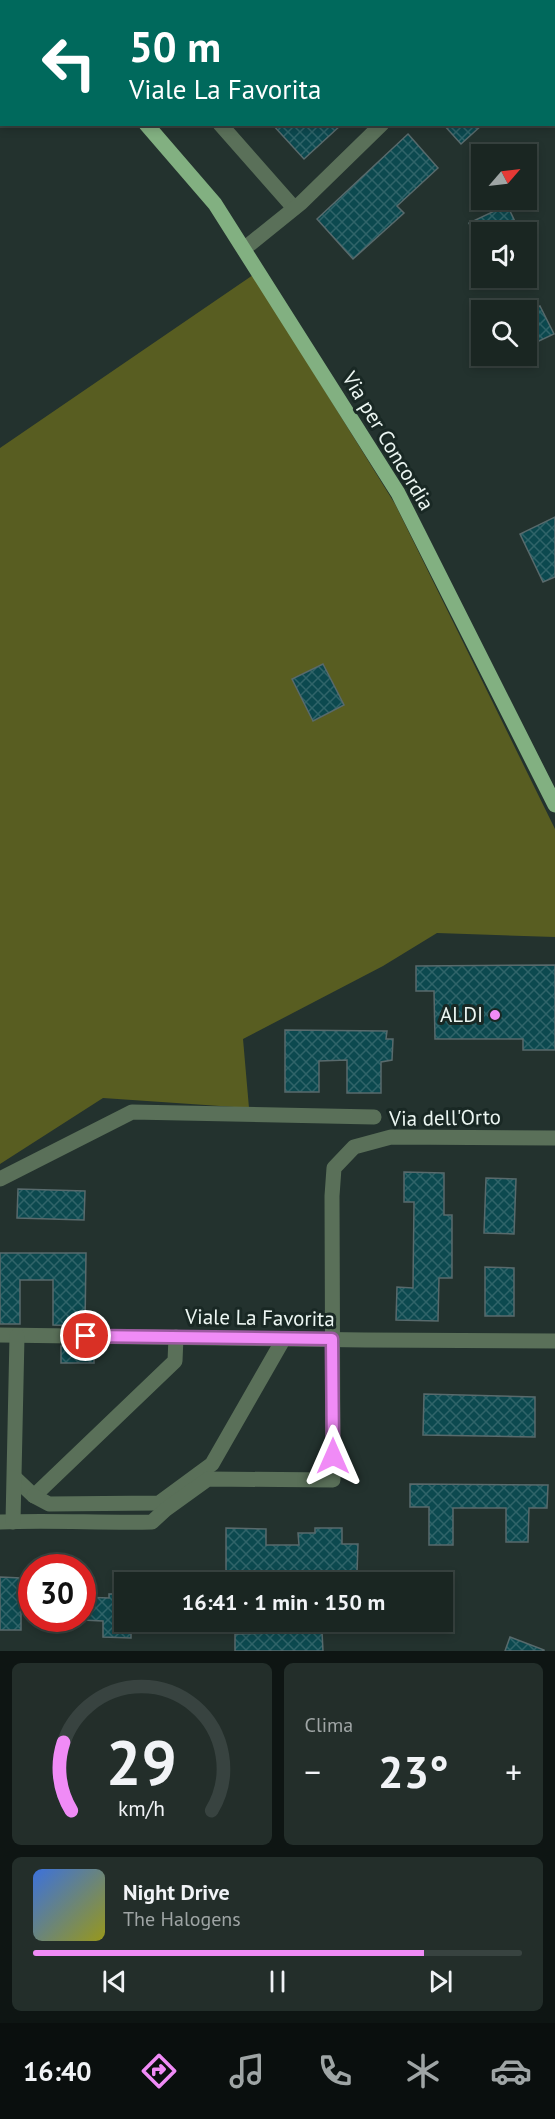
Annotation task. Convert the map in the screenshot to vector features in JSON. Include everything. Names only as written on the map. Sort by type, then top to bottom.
[{"type":"main road","name":"Via per Concordia","points":[[148,126],[215,204],[245,248],[398,493],[551,792],[555,805]]},
{"type":"street","points":[[222,126],[294,208]]},
{"type":"street","points":[[245,248],[294,208],[380,126]]},
{"type":"street","points":[[0,1179],[132,1112],[374,1117]]},
{"type":"street","name":"Via dell'Orto","points":[[7,1522],[152,1522],[208,1479],[333,1480],[332,1196],[334,1168],[354,1147],[391,1137],[555,1138]]},
{"type":"street","name":"Viale La Favorita","points":[[0,1335],[283,1340],[555,1341]]},
{"type":"street","points":[[7,1522],[15,1478],[17,1336]]},
{"type":"street","points":[[34,1497],[175,1361],[176,1337]]},
{"type":"street","points":[[15,1478],[34,1497],[50,1504],[159,1503],[212,1464],[283,1340]]},
{"type":"green space","points":[[253,275],[395,504],[555,829],[555,937],[437,933],[383,966],[243,1039],[249,1108],[103,1098],[0,1164],[0,448]]},
{"type":"building","points":[[274,126],[340,126],[304,159]]},
{"type":"building","points":[[445,126],[481,126],[461,144]]},
{"type":"building","points":[[408,134],[438,168],[397,206],[404,213],[353,259],[317,219]]},
{"type":"building","points":[[496,210],[509,210],[515,222],[471,222]]},
{"type":"building","points":[[540,306],[554,334],[537,342],[537,307]]},
{"type":"building","points":[[555,517],[555,577],[543,582],[520,534]]},
{"type":"building","points":[[323,664],[344,705],[313,721],[292,679]]},
{"type":"building","name":"ALDI","points":[[555,965],[555,1050],[523,1050],[523,1039],[435,1039],[434,991],[416,991],[416,966]]},
{"type":"building","points":[[285,1030],[387,1031],[386,1039],[393,1039],[392,1060],[381,1062],[381,1093],[347,1093],[347,1060],[319,1061],[319,1092],[285,1092]]},
{"type":"building","points":[[404,1172],[444,1173],[444,1215],[452,1215],[452,1278],[439,1278],[438,1321],[396,1320],[397,1287],[413,1288],[414,1202],[404,1202]]},
{"type":"building","points":[[486,1178],[516,1179],[514,1234],[484,1233]]},
{"type":"building","points":[[18,1189],[85,1191],[84,1220],[17,1218]]},
{"type":"building","points":[[0,1253],[86,1253],[85,1326],[53,1325],[53,1280],[20,1280],[20,1324],[0,1324]]},
{"type":"building","points":[[485,1267],[514,1268],[514,1316],[485,1316]]},
{"type":"building","points":[[61,1346],[94,1346],[94,1363],[61,1363]]},
{"type":"building","points":[[424,1394],[535,1397],[535,1437],[423,1435]]},
{"type":"building","points":[[410,1484],[548,1485],[547,1508],[529,1508],[528,1542],[506,1542],[506,1508],[453,1508],[453,1545],[429,1545],[429,1507],[410,1507]]},
{"type":"building","points":[[226,1528],[266,1529],[266,1545],[299,1545],[298,1533],[315,1533],[315,1528],[342,1528],[342,1544],[358,1544],[357,1572],[226,1572]]},
{"type":"building","points":[[0,1577],[18,1578],[18,1630],[0,1630]]},
{"type":"building","points":[[109,1594],[114,1594],[114,1632],[131,1632],[131,1638],[103,1637],[103,1621],[96,1621],[96,1598],[109,1598]]},
{"type":"building","points":[[322,1632],[323,1651],[235,1651],[235,1634]]},
{"type":"building","points":[[510,1637],[544,1650],[544,1651],[505,1651]]},
{"type":"place","name":"ALDI","points":[[495,1015]]},
{"type":"route","points":[[86,1336],[266,1340],[332,1339],[333,1456]]}]
